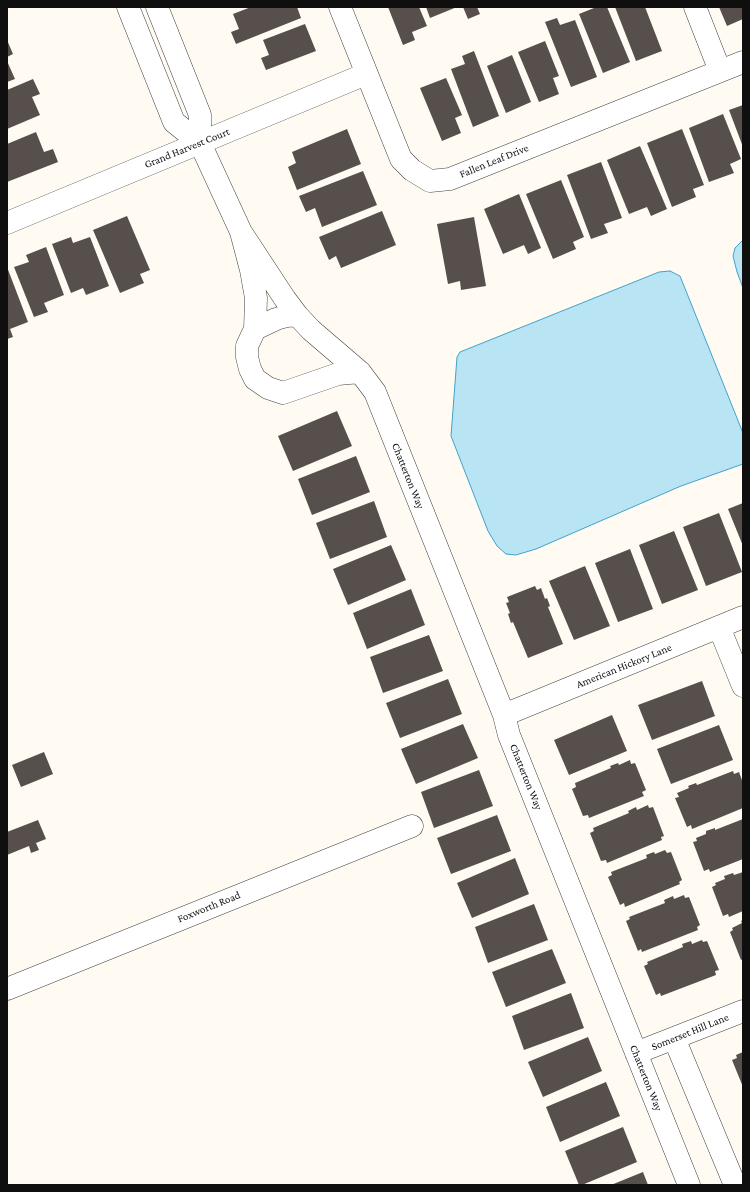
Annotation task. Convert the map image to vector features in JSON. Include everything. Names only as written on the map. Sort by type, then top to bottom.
[{"type":"street","points":[[128,7],[174,122],[200,143]]},
{"type":"street","points":[[157,7],[200,115],[200,143],[241,232],[251,270],[256,298],[255,329],[247,346],[247,358],[255,379],[268,388],[283,393],[338,374],[360,372]]},
{"type":"street","name":"Fallen Leaf Drive","points":[[340,7],[401,159],[412,170],[430,181],[450,178],[743,62]]},
{"type":"street","points":[[695,7],[720,71]]},
{"type":"street","points":[[150,62],[176,54]]},
{"type":"street","name":"Grand Harvest Court","points":[[7,223],[366,74]]},
{"type":"street","name":"Chatterton Way","points":[[241,232],[284,299],[297,316],[360,372],[375,392],[504,715],[509,735],[689,1185]]},
{"type":"street","points":[[255,329],[276,319],[288,316],[297,316]]},
{"type":"street","name":"American Hickory Lane","points":[[504,715],[743,617]]},
{"type":"street","points":[[718,627],[743,686]]},
{"type":"street","name":"Foxworth Road","points":[[7,989],[412,826]]},
{"type":"street","name":"Somerset Hill Lane","points":[[636,1053],[743,1011]]},
{"type":"street","points":[[674,1038],[734,1185]]},
{"type":"water","points":[[743,240],[743,288],[733,256],[735,248]]},
{"type":"water","points":[[670,271],[680,276],[743,433],[743,464],[681,486],[536,549],[516,555],[506,554],[497,546],[488,531],[451,436],[457,357],[460,352],[659,272]]},
{"type":"building","points":[[251,7],[297,7],[301,18],[236,44],[231,32],[239,29],[233,14]]},
{"type":"building","points":[[388,7],[419,7],[427,26],[412,32],[415,40],[403,45]]},
{"type":"building","points":[[426,7],[457,7],[430,18]]},
{"type":"building","points":[[463,7],[477,7],[480,14],[468,19]]},
{"type":"building","points":[[593,7],[607,7],[630,62],[603,73],[579,14],[594,8]]},
{"type":"building","points":[[615,7],[645,7],[662,51],[636,61]]},
{"type":"building","points":[[719,7],[742,7],[743,19],[727,26]]},
{"type":"building","points":[[557,18],[560,25],[575,20],[597,77],[571,87],[545,22]]},
{"type":"building","points":[[305,24],[316,51],[266,70],[261,58],[269,55],[263,40]]},
{"type":"building","points":[[7,40],[13,54],[7,57]]},
{"type":"building","points":[[545,41],[559,76],[553,78],[559,94],[539,102],[518,52]]},
{"type":"building","points":[[474,51],[499,116],[473,127],[451,69],[465,64],[462,56]]},
{"type":"building","points":[[512,55],[531,102],[506,113],[487,66]]},
{"type":"building","points":[[7,61],[15,79],[7,82]]},
{"type":"building","points":[[446,78],[462,115],[455,118],[461,133],[442,141],[420,88]]},
{"type":"building","points":[[33,79],[40,94],[32,97],[40,115],[7,129],[7,90]]},
{"type":"building","points":[[743,105],[743,147],[729,110]]},
{"type":"building","points":[[723,114],[741,159],[730,164],[734,173],[709,182],[689,128]]},
{"type":"building","points":[[347,129],[361,164],[297,190],[288,167],[296,163],[292,152]]},
{"type":"building","points":[[682,129],[704,185],[693,189],[696,197],[672,207],[647,143]]},
{"type":"building","points":[[36,132],[44,152],[53,149],[58,162],[7,182],[7,144]]},
{"type":"building","points":[[640,146],[667,209],[651,216],[647,207],[629,214],[607,160]]},
{"type":"building","points":[[601,162],[622,218],[604,224],[608,233],[591,239],[567,175]]},
{"type":"building","points":[[363,171],[377,205],[322,227],[315,208],[306,212],[299,196]]},
{"type":"building","points":[[561,180],[584,237],[573,242],[576,249],[553,259],[526,194]]},
{"type":"building","points":[[519,194],[541,248],[528,254],[524,245],[503,254],[484,209]]},
{"type":"building","points":[[382,211],[396,245],[341,268],[336,256],[329,260],[319,237]]},
{"type":"building","points":[[127,216],[150,270],[140,274],[144,283],[120,293],[93,230]]},
{"type":"building","points":[[474,217],[486,286],[461,290],[460,281],[448,284],[437,224]]},
{"type":"building","points":[[71,237],[73,243],[90,237],[109,286],[86,295],[83,288],[71,293],[52,244]]},
{"type":"building","points":[[46,247],[64,295],[44,303],[48,312],[34,317],[14,267],[29,262],[26,255]]},
{"type":"building","points":[[7,267],[28,322],[10,329],[13,337],[7,339]]},
{"type":"building","points":[[337,411],[352,446],[293,471],[278,436]]},
{"type":"building","points":[[356,456],[370,492],[312,515],[298,479]]},
{"type":"building","points":[[374,501],[387,537],[330,559],[316,523]]},
{"type":"building","points":[[743,503],[743,546],[728,509]]},
{"type":"building","points":[[719,513],[742,572],[706,586],[683,527]]},
{"type":"building","points":[[674,531],[698,590],[662,604],[639,545]]},
{"type":"building","points":[[391,545],[406,580],[348,605],[333,569]]},
{"type":"building","points":[[630,549],[653,609],[618,622],[595,563]]},
{"type":"building","points":[[585,566],[610,626],[574,640],[549,581]]},
{"type":"building","points":[[535,586],[537,590],[541,588],[545,599],[547,598],[550,606],[548,607],[563,644],[528,658],[513,622],[511,623],[508,614],[510,613],[506,603],[509,602],[507,597]]},
{"type":"building","points":[[411,589],[425,625],[367,649],[353,613]]},
{"type":"building","points":[[429,635],[443,671],[383,693],[370,657]]},
{"type":"building","points":[[448,679],[462,714],[400,738],[386,703]]},
{"type":"building","points":[[702,681],[715,716],[652,740],[638,705]]},
{"type":"building","points":[[612,715],[627,751],[569,775],[554,740]]},
{"type":"building","points":[[463,724],[478,758],[416,784],[401,749]]},
{"type":"building","points":[[719,725],[733,760],[671,784],[657,749]]},
{"type":"building","points":[[44,752],[53,774],[21,787],[12,765]]},
{"type":"building","points":[[630,760],[631,764],[635,763],[646,790],[642,792],[644,796],[589,818],[588,815],[583,816],[572,789],[576,787],[575,783],[611,768],[610,766],[618,763],[619,765]]},
{"type":"building","points":[[479,770],[493,806],[434,828],[421,792]]},
{"type":"building","points":[[733,771],[734,774],[739,772],[743,783],[743,808],[692,829],[691,825],[687,827],[675,798],[679,797],[677,793],[689,788],[688,786],[696,783],[697,785]]},
{"type":"building","points":[[648,805],[649,808],[653,807],[664,836],[661,837],[662,840],[607,863],[606,860],[601,861],[590,833],[594,831],[593,828],[629,813],[628,811],[636,807],[637,810]]},
{"type":"building","points":[[497,815],[511,851],[451,874],[437,838]]},
{"type":"building","points":[[743,819],[743,859],[710,872],[709,869],[704,871],[693,842],[697,841],[696,838],[706,834],[706,831],[715,828],[715,830]]},
{"type":"building","points":[[38,820],[46,839],[36,843],[39,850],[31,853],[29,846],[7,855],[7,832]]},
{"type":"building","points":[[665,850],[667,853],[671,852],[682,880],[679,882],[680,884],[625,907],[624,903],[620,905],[608,877],[612,875],[611,872],[647,858],[646,855],[654,852],[655,854]]},
{"type":"building","points":[[515,858],[529,894],[472,918],[457,883]]},
{"type":"building","points":[[743,872],[743,911],[729,917],[728,914],[723,916],[712,887],[716,885],[715,883],[725,879],[724,876]]},
{"type":"building","points":[[684,895],[685,898],[689,897],[700,925],[697,927],[698,930],[642,952],[641,949],[638,951],[626,921],[630,919],[629,917],[665,903],[664,900],[673,896],[674,899]]},
{"type":"building","points":[[534,904],[548,940],[488,963],[475,927]]},
{"type":"building","points":[[743,920],[743,959],[741,960],[730,932],[733,930],[732,928],[742,923],[741,921]]},
{"type":"building","points":[[702,940],[703,942],[707,941],[719,970],[715,971],[716,975],[661,996],[660,993],[656,995],[644,966],[648,964],[647,962],[683,947],[682,944],[691,941],[692,944]]},
{"type":"building","points":[[552,949],[566,983],[506,1007],[492,972]]},
{"type":"building","points":[[571,993],[584,1028],[524,1050],[512,1016]]},
{"type":"building","points":[[588,1037],[602,1071],[543,1097],[528,1062]]},
{"type":"building","points":[[743,1052],[743,1087],[732,1060],[737,1058],[736,1055]]},
{"type":"building","points":[[606,1082],[620,1116],[560,1142],[546,1107]]},
{"type":"building","points":[[623,1127],[637,1162],[579,1185],[565,1151]]},
{"type":"building","points":[[643,1172],[648,1185],[611,1185]]}]
